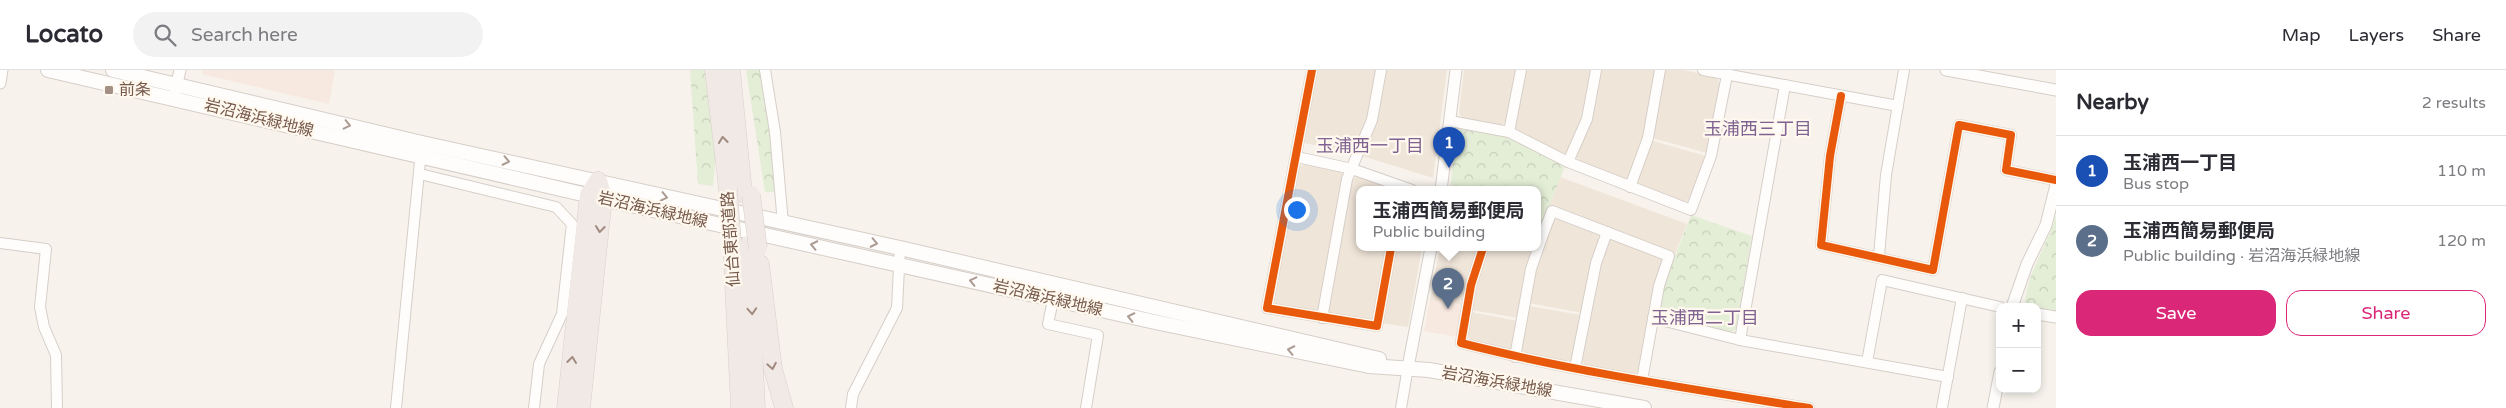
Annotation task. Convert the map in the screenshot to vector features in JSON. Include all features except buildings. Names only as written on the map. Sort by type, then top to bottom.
[{"type":"highway","name":"仙台東部道路","points":[[714,70],[741,192]]},
{"type":"highway","name":"仙台東部道路","points":[[731,70],[746,245],[756,408]]},
{"type":"highway","points":[[566,408],[597,191]]},
{"type":"highway","points":[[581,408],[597,191]]},
{"type":"highway","name":"仙台東部道路","points":[[740,408],[746,245]]},
{"type":"highway","points":[[732,408],[746,245]]},
{"type":"highway","points":[[746,245],[772,369],[784,408]]},
{"type":"main road","name":"岩沼海浜緑地線","points":[[48,70],[175,91],[422,142],[597,191],[1053,300],[1369,366],[1408,367]]},
{"type":"main road","name":"岩沼海浜緑地線","points":[[112,70],[175,91],[421,157],[783,224],[900,248],[1408,367],[1644,408]]},
{"type":"street","points":[[0,83],[2,70]]},
{"type":"street","points":[[175,91],[180,70]]},
{"type":"street","points":[[765,70],[775,132],[783,224]]},
{"type":"street","points":[[1312,70],[1267,308],[1377,326],[1390,251]]},
{"type":"street","points":[[1322,318],[1348,179],[1372,120],[1381,70]]},
{"type":"street","points":[[1442,186],[1456,70]]},
{"type":"street","points":[[1509,132],[1521,70]]},
{"type":"street","points":[[1568,162],[1587,119],[1596,70]]},
{"type":"street","points":[[1630,187],[1648,138],[1660,70]]},
{"type":"street","points":[[1703,70],[1898,106]]},
{"type":"street","points":[[1879,256],[1886,175],[1904,70]]},
{"type":"street","points":[[1946,70],[2056,90]]},
{"type":"street","points":[[1450,121],[1509,132],[1568,162],[1691,210],[1711,156],[1727,75]]},
{"type":"street","points":[[1740,340],[1785,86]]},
{"type":"street","points":[[1841,96],[1830,156],[1821,245],[1879,256],[1934,270],[1959,125],[2012,135],[2006,170],[2056,180]]},
{"type":"street","points":[[396,408],[422,142]]},
{"type":"street","points":[[1296,157],[1352,169],[1397,186]]},
{"type":"street","points":[[420,174],[556,207],[572,224],[562,314],[539,364],[534,408]]},
{"type":"street","points":[[2013,303],[2028,264],[2046,225],[2056,185]]},
{"type":"street","points":[[1541,232],[1552,211],[1669,256],[1659,286],[1652,318],[1642,380]]},
{"type":"street","points":[[1575,368],[1596,263],[1607,232]]},
{"type":"street","points":[[0,243],[46,249],[40,307],[44,327],[56,355],[57,408]]},
{"type":"street","points":[[851,408],[853,394],[897,308],[900,248]]},
{"type":"street","points":[[1401,408],[1430,251]]},
{"type":"street","points":[[1481,251],[1471,286],[1461,343],[1515,357],[1809,408]]},
{"type":"street","points":[[1515,357],[1535,251]]},
{"type":"street","points":[[1867,362],[1882,280],[1996,306]]},
{"type":"street","points":[[1942,408],[1962,298]]},
{"type":"street","points":[[1053,300],[1048,324],[1098,335],[1086,408]]},
{"type":"street","points":[[2041,315],[2056,317]]},
{"type":"street","points":[[1652,318],[1740,340],[1948,377]]},
{"type":"street","points":[[1993,408],[1996,393]]},
{"type":"shaded area","points":[[203,70],[335,70],[329,104],[202,74]]},
{"type":"shaded area","points":[[1316,70],[1378,70],[1368,119],[1354,152],[1303,143]]},
{"type":"shaded area","points":[[1385,70],[1447,70],[1433,178],[1362,156],[1376,120]]},
{"type":"shaded area","points":[[1464,70],[1517,70],[1508,121],[1501,125],[1463,119],[1459,113]]},
{"type":"shaded area","points":[[1524,70],[1592,70],[1582,119],[1568,152],[1560,154],[1517,132],[1515,124]]},
{"type":"shaded area","points":[[1601,70],[1655,70],[1644,137],[1629,177],[1622,179],[1579,164],[1576,155]]},
{"type":"shaded area","points":[[1667,70],[1684,70],[1716,77],[1720,84],[1707,153],[1652,138],[1663,72]]},
{"type":"shaded area","points":[[1650,140],[1706,156],[1690,200],[1683,203],[1639,186],[1636,179]]},
{"type":"shaded area","points":[[1304,164],[1340,170],[1344,176],[1320,308],[1313,312],[1277,306],[1273,299],[1298,168]]},
{"type":"shaded area","points":[[1358,176],[1386,186],[1356,186],[1356,251],[1386,251],[1375,316],[1369,321],[1333,316],[1328,309],[1351,180]]},
{"type":"shaded area","points":[[1560,177],[1687,224],[1675,254],[1550,205]]},
{"type":"shaded area","points":[[1560,218],[1597,231],[1600,239],[1582,313],[1529,303],[1534,275],[1552,221]]},
{"type":"shaded area","points":[[1614,238],[1660,256],[1663,262],[1639,370],[1633,374],[1585,366],[1582,360],[1597,274],[1608,241]]},
{"type":"shaded area","points":[[1395,251],[1421,251],[1408,327],[1381,323]]},
{"type":"shaded area","points":[[1439,251],[1478,251],[1463,305],[1430,300]]},
{"type":"shaded area","points":[[1485,251],[1533,251],[1518,318],[1471,310],[1476,280]]},
{"type":"shaded area","points":[[1430,300],[1463,305],[1457,337],[1424,331]]},
{"type":"shaded area","points":[[1529,306],[1581,315],[1574,359],[1567,363],[1526,354],[1521,348]]},
{"type":"shaded area","points":[[1471,312],[1518,321],[1513,346],[1508,350],[1472,342],[1467,335]]},
{"type":"green space","points":[[690,70],[708,70],[717,147],[713,186],[698,184]]},
{"type":"green space","points":[[746,70],[761,70],[771,130],[776,192],[765,192]]},
{"type":"green space","points":[[1464,127],[1504,134],[1565,166],[1541,228],[1541,186],[1450,186],[1457,132]]},
{"type":"green space","points":[[1691,215],[1752,236],[1736,329],[1729,333],[1663,315],[1659,309],[1666,279]]},
{"type":"green space","points":[[2056,215],[2056,312],[2041,309],[2041,303],[2025,303],[2033,271]]},
{"type":"cycle path","points":[[1312,70],[1267,308],[1377,326],[1390,251]]},
{"type":"cycle path","points":[[1841,96],[1830,156],[1821,245],[1933,270],[1959,125],[2011,135],[2006,170],[2056,180]]},
{"type":"cycle path","points":[[1482,251],[1471,285],[1461,343],[1547,363],[1809,408]]},
{"type":"place","name":"前条","points":[[109,90]]},
{"type":"place","name":"玉浦西一丁目","points":[[1449,168]]},
{"type":"place","name":"玉浦西簡易郵便局","points":[[1448,309]]},
{"type":"district","name":"玉浦西三丁目","points":[[1758,129]]},
{"type":"district","name":"玉浦西一丁目","points":[[1370,146]]},
{"type":"district","name":"玉浦西二丁目","points":[[1705,318]]}]
